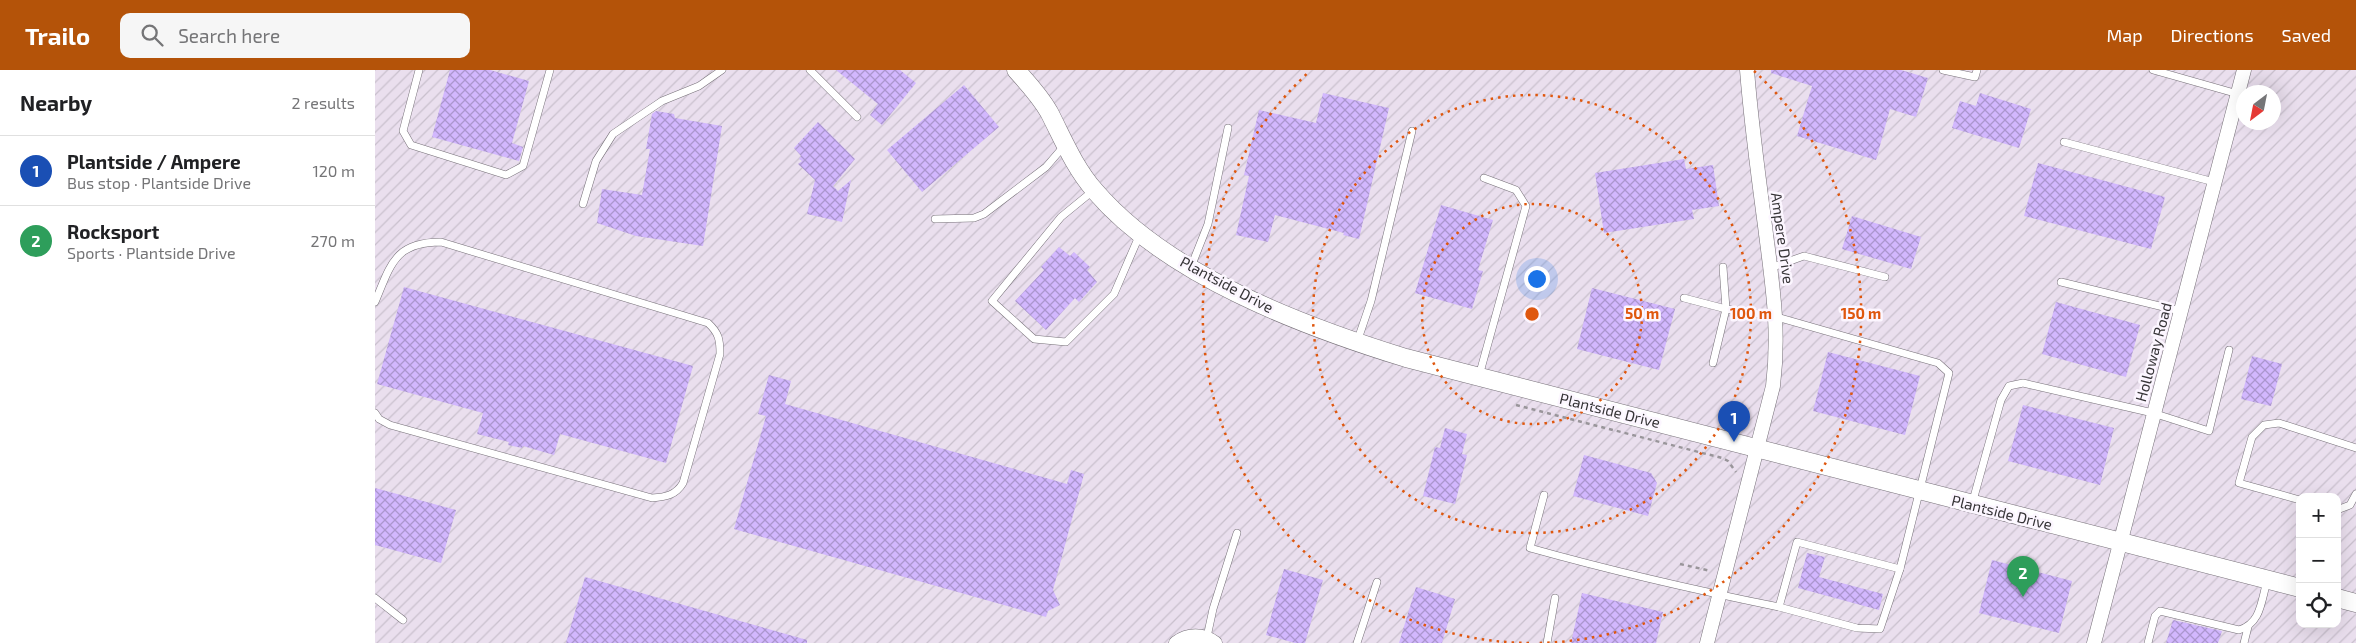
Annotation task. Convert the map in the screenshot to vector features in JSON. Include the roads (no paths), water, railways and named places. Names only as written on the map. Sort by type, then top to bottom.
[{"type":"street","name":"Plantside Drive","points":[[1016,70],[1048,111],[1064,146],[1094,190],[1118,216],[1140,233],[1191,266],[1265,305],[1357,342],[1479,376],[1972,505],[2296,587]]},
{"type":"street","name":"Ampere Drive","points":[[1707,643],[1758,448],[1774,378],[1777,355],[1777,317],[1751,123],[1747,70]]},
{"type":"street","name":"Holloway Road","points":[[2240,85],[2244,70]]},
{"type":"street","name":"Holloway Road","points":[[2094,643],[2236,101]]},
{"type":"street","points":[[2341,599],[2356,603]]},
{"type":"street","points":[[1176,643],[1182,638],[1197,636],[1211,640]]},
{"type":"lane","points":[[419,70],[403,131],[411,145],[506,175],[523,166],[550,70]]},
{"type":"lane","points":[[583,204],[596,160],[613,134],[662,101],[699,86],[722,70]]},
{"type":"lane","points":[[810,70],[857,117]]},
{"type":"lane","points":[[1943,70],[1975,77],[1977,70]]},
{"type":"lane","points":[[2153,70],[2236,93]]},
{"type":"lane","points":[[1191,266],[1208,224],[1228,128]]},
{"type":"lane","points":[[1357,342],[1371,302],[1412,131]]},
{"type":"lane","points":[[2064,142],[2214,182]]},
{"type":"lane","points":[[935,218],[974,218],[984,214],[1046,168],[1064,146]]},
{"type":"lane","points":[[1479,376],[1526,206],[1516,190],[1484,178]]},
{"type":"lane","points":[[1094,190],[1061,217],[992,301],[1034,339],[1066,342],[1114,294],[1140,233]]},
{"type":"lane","points":[[375,302],[391,264],[403,252],[422,242],[441,242],[708,323],[716,330],[720,340],[720,354],[683,483],[674,494],[663,497],[652,498],[390,425],[379,419],[375,413]]},
{"type":"lane","points":[[1770,268],[1804,256],[1885,277]]},
{"type":"lane","points":[[1713,363],[1726,309],[1723,267]]},
{"type":"lane","points":[[2061,282],[2181,310]]},
{"type":"lane","points":[[1544,495],[1530,548],[1612,571],[1779,607],[1857,628],[1880,629],[1901,569],[1949,373],[1938,363],[1777,317],[1726,309],[1684,298]]},
{"type":"lane","points":[[1972,505],[2001,400],[2009,386],[2023,383],[2153,413],[2209,431],[2229,350]]},
{"type":"lane","points":[[2296,499],[2239,483],[2252,437],[2265,425],[2279,423],[2356,448]]},
{"type":"lane","points":[[2341,508],[2350,505],[2356,494]]},
{"type":"lane","points":[[1211,640],[1213,609],[1237,533]]},
{"type":"lane","points":[[1779,607],[1797,542],[1901,569]]},
{"type":"lane","points":[[2148,643],[2155,616],[2160,611],[2239,630],[2248,627],[2255,622],[2267,580]]},
{"type":"lane","points":[[1357,643],[1377,582]]},
{"type":"lane","points":[[375,598],[403,620]]},
{"type":"lane","points":[[1547,643],[1555,598]]},
{"type":"lane","points":[[2244,643],[2248,627]]},
{"type":"place","name":"Plantside / Ampere","points":[[1734,442]]},
{"type":"place","name":"Rocksport","points":[[2023,597]]}]
